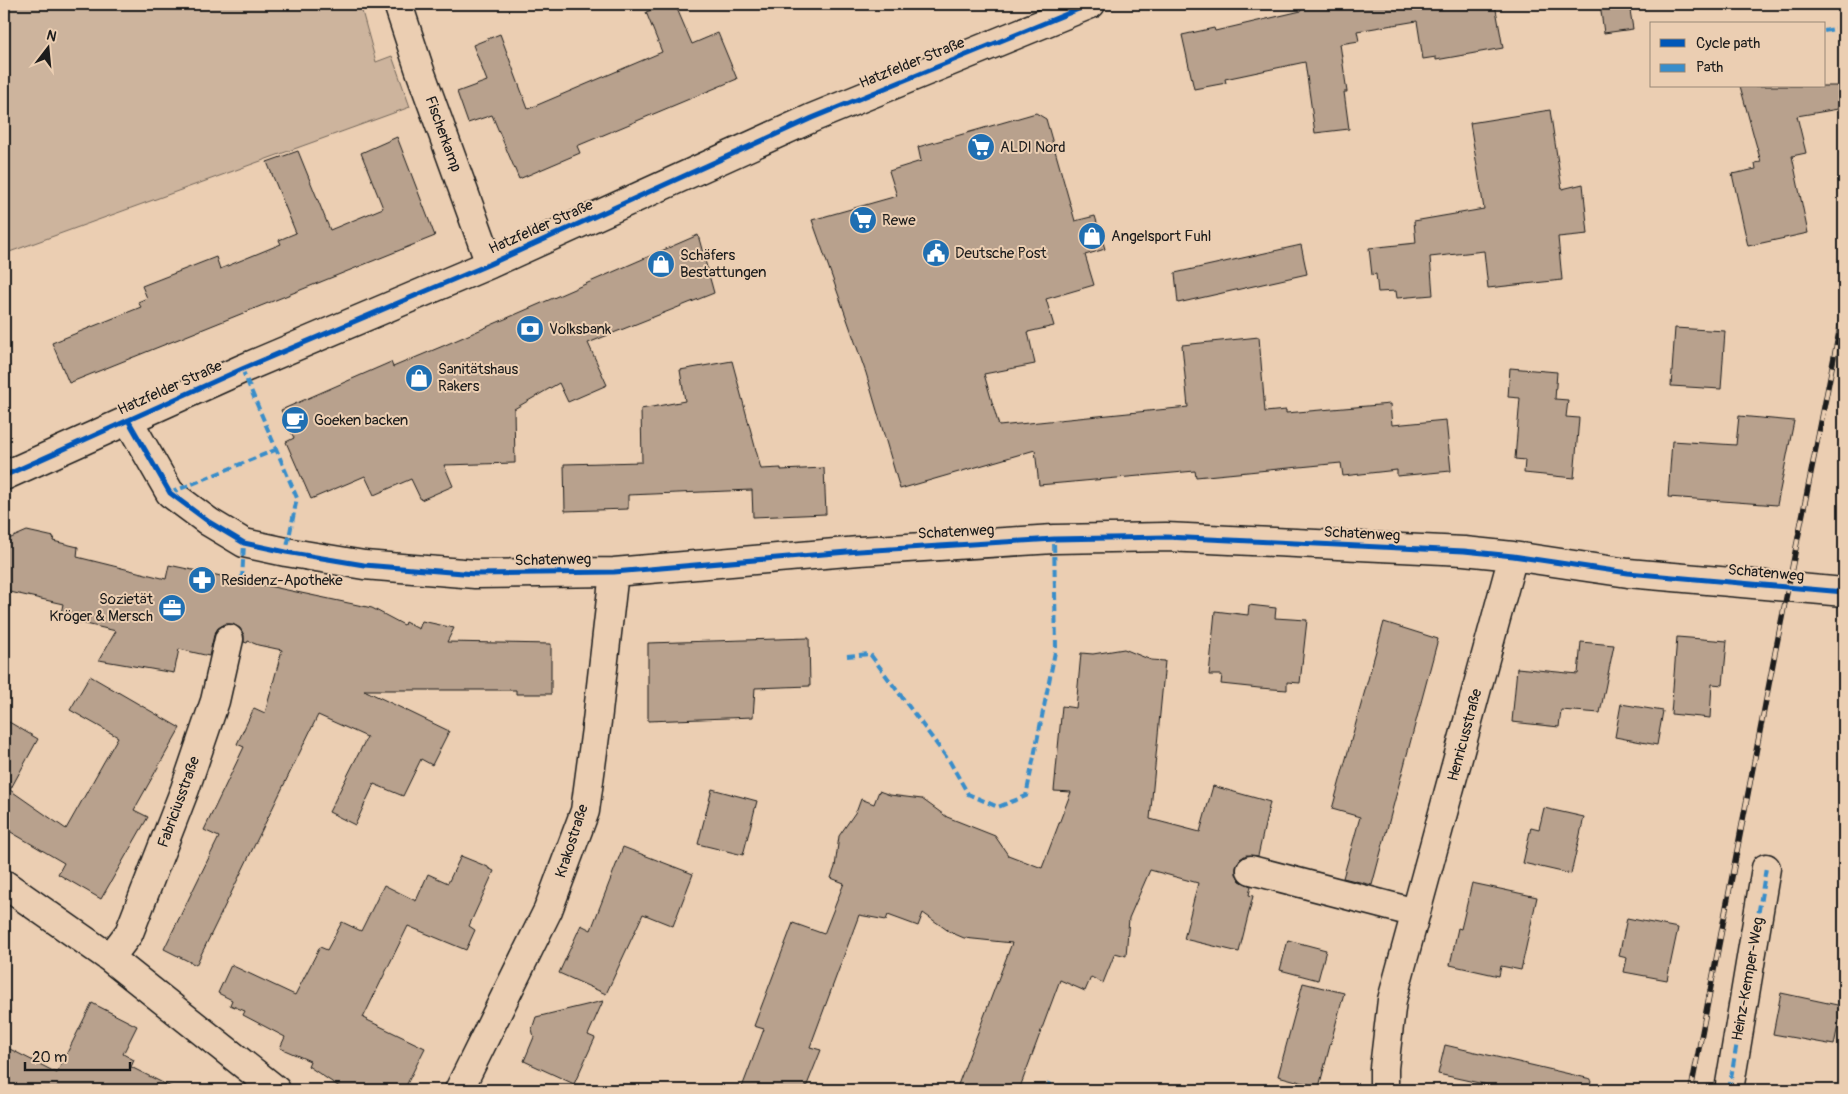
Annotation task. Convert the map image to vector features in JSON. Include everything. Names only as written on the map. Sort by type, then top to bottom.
[{"type":"street","name":"Fischerkamp","points":[[398,4],[419,68],[490,264]]},
{"type":"street","name":"Hatzfelder Straße","points":[[4,476],[242,369],[490,264],[812,118],[1091,4]]},
{"type":"street","name":"Schatenweg","points":[[128,420],[170,493],[209,522],[244,543],[364,565],[475,574],[614,572],[859,550],[1054,539],[1166,537],[1464,551],[1513,556],[1628,573],[1844,592]]},
{"type":"street","name":"Henricusstraße","points":[[1384,1090],[1384,1068],[1392,1000],[1513,556]]},
{"type":"street","name":"Krakostraße","points":[[460,1090],[548,910],[585,811],[614,572]]},
{"type":"street","name":"Fabriciusstraße","points":[[110,958],[129,933],[185,789],[215,700],[229,639]]},
{"type":"street","name":"Heinz-Kemper-Weg","points":[[1729,1090],[1766,868]]},
{"type":"street","points":[[1251,870],[1416,913]]},
{"type":"street","points":[[4,884],[110,958],[276,1090]]},
{"type":"shaded area","points":[[4,4],[360,4],[376,62],[392,56],[410,107],[4,254]]},
{"type":"building","points":[[667,4],[675,4],[692,44],[718,33],[737,79],[577,146],[580,153],[519,179],[492,115],[468,123],[457,92],[487,81],[473,45],[500,34],[528,109],[662,52],[646,12]]},
{"type":"building","points":[[1300,4],[1495,4],[1503,48],[1436,60],[1436,57],[1423,59],[1417,21],[1357,31],[1359,41],[1340,44],[1347,92],[1344,92],[1349,129],[1315,133],[1305,62],[1225,79],[1226,83],[1194,89],[1182,35],[1214,28],[1215,31],[1301,11]]},
{"type":"building","points":[[1600,4],[1629,4],[1633,29],[1604,33]]},
{"type":"building","points":[[1826,86],[1844,86],[1844,108],[1797,116],[1806,153],[1792,156],[1808,233],[1748,246],[1732,174],[1756,169],[1755,163],[1761,162],[1741,88],[1826,88]]},
{"type":"building","points":[[1550,110],[1562,189],[1583,184],[1588,234],[1558,237],[1562,280],[1488,288],[1484,251],[1430,257],[1433,295],[1397,298],[1396,291],[1378,292],[1376,274],[1372,275],[1369,248],[1416,243],[1414,221],[1484,209],[1470,123]]},
{"type":"building","points":[[1036,113],[1046,119],[1075,221],[1095,216],[1105,249],[1085,255],[1094,285],[1046,299],[1054,326],[1028,332],[1035,364],[984,374],[999,426],[1188,407],[1182,345],[1259,337],[1265,412],[1286,410],[1286,413],[1390,404],[1392,425],[1446,420],[1451,471],[1397,476],[1397,470],[1343,476],[1341,463],[1196,477],[1195,471],[1039,485],[1035,450],[900,489],[866,373],[812,220],[897,196],[889,171],[921,161],[918,147]]},
{"type":"building","points":[[397,137],[435,236],[69,383],[52,343],[141,307],[138,302],[147,298],[142,286],[216,257],[220,269],[281,244],[279,240],[296,233],[267,162],[298,151],[330,230],[383,208],[361,153]]},
{"type":"building","points":[[698,235],[714,293],[588,343],[607,385],[568,402],[559,383],[514,409],[515,463],[444,465],[453,486],[421,500],[411,479],[374,495],[365,476],[311,499],[286,442],[294,438],[281,410],[391,362],[393,367]]},
{"type":"building","points":[[1301,245],[1307,274],[1178,303],[1175,273]]},
{"type":"building","points":[[1675,328],[1725,331],[1721,389],[1671,386]]},
{"type":"building","points":[[732,361],[761,469],[824,468],[826,514],[753,517],[752,490],[628,495],[628,509],[565,511],[564,464],[642,462],[641,409],[685,401],[680,370]]},
{"type":"building","points":[[1510,368],[1557,372],[1555,399],[1568,400],[1566,417],[1579,418],[1574,478],[1524,473],[1525,460],[1515,459],[1520,398],[1508,397]]},
{"type":"building","points":[[1739,416],[1794,421],[1777,505],[1668,497],[1672,441],[1736,445]]},
{"type":"building","points":[[27,531],[54,537],[53,541],[78,547],[77,557],[166,579],[169,565],[372,608],[404,625],[405,622],[419,629],[422,621],[454,628],[447,642],[551,644],[551,694],[516,694],[516,690],[364,690],[449,731],[432,765],[421,759],[403,796],[374,784],[355,825],[329,812],[367,737],[318,715],[196,965],[164,949],[219,837],[204,830],[244,747],[237,744],[254,708],[265,713],[282,650],[248,641],[247,643],[244,642],[244,635],[240,628],[233,624],[225,624],[218,628],[214,635],[209,656],[179,649],[174,673],[99,660],[116,631],[60,618],[63,604],[10,592],[4,578],[4,541]]},
{"type":"building","points":[[1249,605],[1276,608],[1275,618],[1307,620],[1300,683],[1287,682],[1287,690],[1259,688],[1221,684],[1222,675],[1209,675],[1215,611],[1248,615]]},
{"type":"building","points":[[1384,622],[1438,639],[1372,885],[1343,878],[1360,817],[1332,809]]},
{"type":"building","points":[[1677,637],[1727,641],[1723,685],[1712,684],[1710,718],[1671,714]]},
{"type":"building","points":[[809,638],[810,686],[755,688],[753,717],[648,721],[648,643]]},
{"type":"building","points":[[1581,642],[1614,645],[1600,713],[1561,710],[1559,727],[1512,722],[1517,668],[1578,674]]},
{"type":"building","points":[[1124,649],[1151,660],[1165,661],[1150,819],[1200,832],[1213,786],[1270,802],[1258,856],[1246,855],[1240,859],[1236,867],[1236,874],[1240,881],[1251,886],[1249,895],[1253,896],[1239,952],[1184,939],[1198,883],[1150,870],[1129,918],[1126,956],[1115,953],[1103,983],[1091,977],[1085,991],[1060,980],[1019,1090],[956,1090],[1012,943],[964,938],[950,932],[923,913],[918,926],[888,915],[886,920],[859,915],[810,1047],[821,1050],[805,1090],[741,1090],[764,1029],[754,1026],[793,923],[824,934],[844,883],[831,878],[835,867],[839,836],[857,810],[861,799],[874,804],[879,791],[890,795],[922,799],[947,817],[995,836],[1008,855],[1042,868],[1071,792],[1054,791],[1062,706],[1076,708],[1081,653],[1093,654]]},
{"type":"building","points":[[90,676],[180,728],[134,810],[148,817],[101,899],[58,874],[64,863],[4,828],[4,719],[38,739],[10,790],[66,829],[118,737],[70,710]]},
{"type":"building","points":[[1621,704],[1663,711],[1657,745],[1615,737]]},
{"type":"building","points":[[712,789],[757,801],[743,855],[698,844]]},
{"type":"building","points":[[1544,808],[1584,817],[1571,874],[1523,863],[1531,827],[1539,829]]},
{"type":"building","points":[[623,847],[693,874],[673,926],[643,914],[606,994],[559,973],[581,925],[591,930]]},
{"type":"building","points":[[461,856],[494,871],[469,926],[475,930],[466,950],[408,926],[363,1018],[425,1048],[404,1090],[344,1090],[308,1066],[310,1061],[280,1048],[285,1037],[243,1015],[245,1011],[230,1005],[232,1000],[218,993],[231,965],[295,995],[320,947],[327,950],[342,922],[361,931],[384,885],[416,901],[428,874],[448,883]]},
{"type":"building","points":[[1472,883],[1537,897],[1521,970],[1501,966],[1499,976],[1450,965],[1458,928],[1461,929]]},
{"type":"building","points":[[1627,918],[1678,928],[1667,980],[1624,972],[1627,958],[1619,956]]},
{"type":"building","points":[[1288,940],[1326,950],[1318,980],[1280,970]]},
{"type":"building","points":[[1303,983],[1344,993],[1319,1087],[1278,1076]]},
{"type":"building","points":[[1781,993],[1842,1006],[1834,1045],[1773,1034]]},
{"type":"building","points":[[603,1001],[588,1035],[595,1038],[574,1084],[524,1061],[534,1037],[532,1029],[536,1017]]},
{"type":"building","points":[[92,1003],[137,1026],[123,1054],[134,1060],[131,1067],[177,1090],[17,1090],[4,1084],[4,1046],[57,1073]]},
{"type":"building","points":[[1445,1045],[1591,1079],[1590,1090],[1511,1090],[1438,1074]]},
{"type":"railway","points":[[1691,1090],[1844,307]]},
{"type":"marked path","points":[[1826,31],[1840,28]]},
{"type":"marked path","points":[[242,369],[297,498],[286,552]]},
{"type":"marked path","points":[[170,493],[275,450]]},
{"type":"marked path","points":[[847,656],[870,654],[950,762],[968,794],[998,807],[1026,796],[1056,647],[1054,539]]},
{"type":"marked path","points":[[242,580],[244,543]]},
{"type":"marked path","points":[[1729,1090],[1766,868]]},
{"type":"marked path","points":[[1047,1090],[1051,1079]]},
{"type":"cycle path","points":[[4,476],[242,369],[490,264],[812,118],[1091,4]]},
{"type":"cycle path","points":[[128,420],[170,493],[209,522],[244,543],[364,565],[475,574],[614,572],[859,551],[1054,539],[1166,537],[1464,551],[1513,556],[1628,573],[1844,592]]},
{"type":"place","name":"ALDI Nord","points":[[981,147]]},
{"type":"place","name":"Rewe","points":[[863,220]]},
{"type":"place","name":"Angelsport Fuhl","points":[[1092,236]]},
{"type":"place","name":"Deutsche Post","points":[[936,253]]},
{"type":"place","name":"Schäfers Bestattungen","points":[[661,264]]},
{"type":"place","name":"Volksbank","points":[[530,329]]},
{"type":"place","name":"Sanitätshaus Rakers","points":[[419,378]]},
{"type":"place","name":"Goeken backen","points":[[295,420]]},
{"type":"place","name":"Residenz-Apotheke","points":[[202,580]]},
{"type":"place","name":"Sozietät Kröger & Mersch","points":[[172,608]]}]
